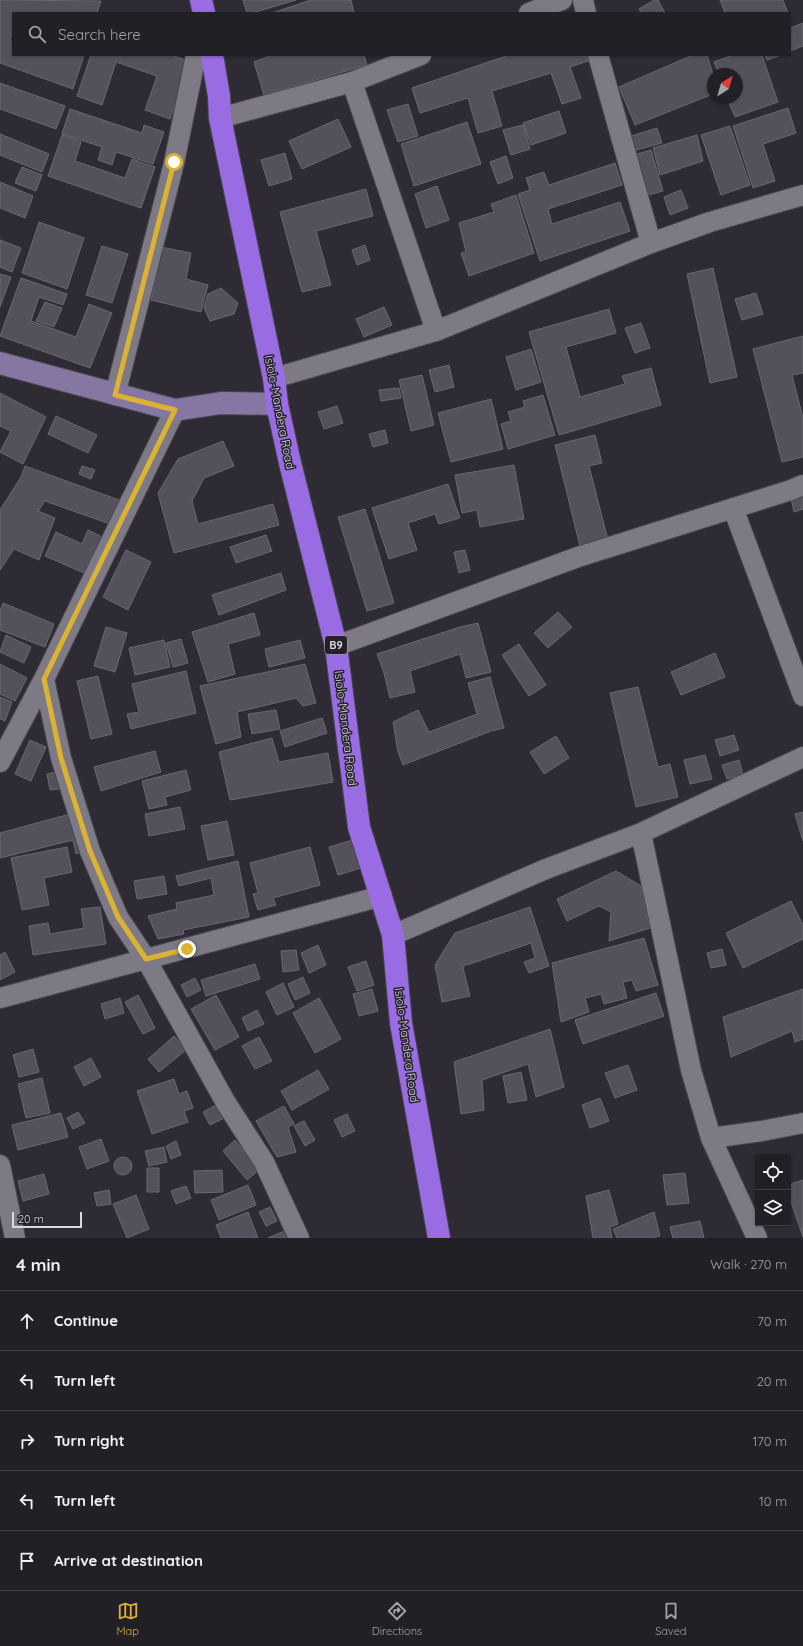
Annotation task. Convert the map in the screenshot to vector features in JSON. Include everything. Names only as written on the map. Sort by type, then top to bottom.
[{"type":"highway","points":[[201,0],[204,12]]},
{"type":"highway","name":"Isiolo-Mandera Road","points":[[212,56],[219,96],[220,118],[274,378],[277,404],[290,463],[336,646],[359,827],[382,896],[393,935],[401,1023],[438,1238]]},
{"type":"main road","points":[[0,363],[175,410],[221,402],[277,404]]},
{"type":"street","points":[[531,12],[562,0]]},
{"type":"street","points":[[583,0],[586,12]]},
{"type":"street","points":[[115,395],[174,162],[196,56]]},
{"type":"street","points":[[220,118],[352,82],[418,56]]},
{"type":"street","points":[[598,56],[650,243]]},
{"type":"street","points":[[352,82],[436,331]]},
{"type":"street","points":[[274,378],[436,331],[650,243],[710,222],[803,195]]},
{"type":"street","points":[[0,762],[44,679],[175,410]]},
{"type":"street","points":[[336,646],[578,557],[803,485]]},
{"type":"street","points":[[733,508],[803,696]]},
{"type":"street","points":[[44,679],[61,758],[90,851],[118,917],[146,959],[226,1103],[264,1162],[298,1238]]},
{"type":"street","points":[[393,935],[546,869],[641,833],[803,757]]},
{"type":"street","points":[[641,833],[691,1070],[711,1138],[757,1238]]},
{"type":"street","points":[[0,998],[382,896]]},
{"type":"street","points":[[711,1138],[803,1124]]},
{"type":"street","points":[[0,1165],[15,1238]]},
{"type":"building","points":[[0,0],[101,1],[97,12],[12,12],[12,34],[10,41],[12,42],[12,56],[84,56],[73,89],[0,63]]},
{"type":"building","points":[[243,0],[296,0],[255,12],[247,12]]},
{"type":"building","points":[[311,0],[351,0],[354,12],[275,12]]},
{"type":"building","points":[[654,0],[658,0],[664,12],[640,12],[639,9]]},
{"type":"building","points":[[720,0],[783,0],[788,12],[725,12]]},
{"type":"building","points":[[803,23],[803,46],[791,51],[791,28]]},
{"type":"building","points":[[91,56],[174,56],[189,61],[170,119],[145,110],[157,76],[116,62],[102,105],[77,96]]},
{"type":"building","points":[[269,56],[364,56],[367,65],[264,95],[254,62]]},
{"type":"building","points":[[506,56],[586,56],[588,61],[570,67],[581,98],[562,104],[551,73],[492,91],[502,126],[478,133],[468,98],[420,113],[412,88]]},
{"type":"building","points":[[691,56],[707,56],[711,68],[707,68],[707,96],[635,125],[619,87]]},
{"type":"building","points":[[730,56],[762,56],[778,102],[735,117],[730,104],[743,104],[743,68],[716,68],[714,62]]},
{"type":"building","points":[[765,56],[778,56],[767,60]]},
{"type":"building","points":[[0,83],[65,106],[56,129],[0,109]]},
{"type":"building","points":[[408,104],[418,136],[398,142],[387,110]]},
{"type":"building","points":[[788,108],[796,133],[763,144],[775,181],[753,188],[733,126]]},
{"type":"building","points":[[70,109],[142,133],[144,125],[164,132],[153,164],[116,152],[112,165],[98,160],[102,147],[62,134]]},
{"type":"building","points":[[559,111],[566,133],[531,145],[523,123]]},
{"type":"building","points":[[338,119],[351,147],[302,169],[289,141]]},
{"type":"building","points":[[467,122],[481,164],[414,186],[401,144]]},
{"type":"building","points":[[523,125],[530,149],[511,155],[503,130]]},
{"type":"building","points":[[730,126],[750,185],[721,195],[701,135]]},
{"type":"building","points":[[657,128],[662,143],[633,151],[628,137]]},
{"type":"building","points":[[0,134],[49,154],[42,172],[0,155]]},
{"type":"building","points":[[62,135],[81,142],[75,161],[125,178],[132,159],[155,167],[141,208],[48,176]]},
{"type":"building","points":[[697,135],[703,161],[660,175],[653,148]]},
{"type":"building","points":[[651,150],[663,191],[645,196],[633,155]]},
{"type":"building","points":[[285,153],[292,179],[269,186],[261,160]]},
{"type":"building","points":[[506,156],[513,178],[498,184],[490,162]]},
{"type":"building","points":[[615,163],[622,185],[548,209],[552,224],[620,202],[630,231],[540,261],[518,194],[530,190],[526,178],[544,172],[549,185]]},
{"type":"building","points":[[22,167],[42,175],[36,191],[15,183]]},
{"type":"building","points":[[0,182],[33,196],[25,218],[0,208]]},
{"type":"building","points":[[437,186],[449,220],[426,228],[415,194]]},
{"type":"building","points":[[366,189],[373,216],[316,231],[331,285],[302,292],[280,212]]},
{"type":"building","points":[[681,190],[688,208],[670,215],[664,197]]},
{"type":"building","points":[[516,195],[534,253],[469,276],[461,253],[466,252],[459,223],[494,212],[491,204]]},
{"type":"building","points":[[39,222],[84,238],[67,289],[22,273]]},
{"type":"building","points":[[0,240],[21,248],[12,272],[0,267]]},
{"type":"building","points":[[365,245],[370,260],[357,265],[352,250]]},
{"type":"building","points":[[102,246],[128,254],[112,303],[86,295]]},
{"type":"building","points":[[161,247],[191,253],[186,279],[208,285],[201,312],[151,300]]},
{"type":"building","points":[[713,268],[737,377],[710,383],[687,274]]},
{"type":"building","points":[[0,274],[11,277],[0,307]]},
{"type":"building","points":[[21,278],[67,294],[63,305],[39,297],[31,321],[76,337],[89,304],[112,313],[90,368],[0,336]]},
{"type":"building","points":[[221,288],[238,303],[234,314],[210,321],[204,308],[208,294]]},
{"type":"building","points":[[756,293],[763,314],[742,320],[735,299]]},
{"type":"building","points":[[45,302],[62,308],[54,327],[36,321]]},
{"type":"building","points":[[384,307],[392,325],[364,337],[356,319]]},
{"type":"building","points":[[609,309],[616,333],[566,347],[580,397],[625,384],[622,376],[651,368],[661,405],[559,435],[529,332]]},
{"type":"building","points":[[641,323],[650,348],[635,353],[625,328]]},
{"type":"building","points":[[803,336],[803,373],[792,375],[803,418],[803,457],[782,462],[753,349]]},
{"type":"building","points":[[531,349],[541,382],[516,390],[506,357]]},
{"type":"building","points":[[449,365],[454,387],[435,392],[429,370]]},
{"type":"building","points":[[422,375],[434,425],[411,431],[399,380]]},
{"type":"building","points":[[399,388],[401,398],[381,401],[379,390]]},
{"type":"building","points":[[0,393],[46,417],[23,464],[0,452],[11,431],[0,426]]},
{"type":"building","points":[[543,395],[555,435],[508,449],[501,424],[511,421],[508,412],[525,407],[523,401]]},
{"type":"building","points":[[491,399],[503,449],[451,462],[438,413]]},
{"type":"building","points":[[337,406],[343,423],[324,429],[318,412]]},
{"type":"building","points":[[56,416],[97,435],[88,453],[48,434]]},
{"type":"building","points":[[385,430],[388,443],[373,447],[369,434]]},
{"type":"building","points":[[595,435],[602,463],[589,466],[608,540],[580,546],[555,445]]},
{"type":"building","points":[[223,441],[234,466],[204,478],[192,501],[198,524],[273,504],[279,525],[174,553],[158,493],[178,459]]},
{"type":"building","points":[[514,465],[524,519],[480,527],[477,510],[462,513],[455,475]]},
{"type":"building","points":[[25,466],[119,500],[110,524],[45,501],[38,511],[55,518],[39,560],[14,549],[0,570],[0,510],[21,477]]},
{"type":"building","points":[[82,466],[95,470],[91,479],[79,474]]},
{"type":"building","points":[[448,484],[460,518],[439,524],[435,514],[408,523],[417,550],[389,559],[372,508]]},
{"type":"building","points":[[803,495],[803,509],[794,512],[791,498]]},
{"type":"building","points":[[365,509],[394,603],[367,611],[338,517]]},
{"type":"building","points":[[88,530],[102,537],[84,573],[45,556],[56,532],[82,544]]},
{"type":"building","points":[[266,535],[272,551],[236,563],[230,547]]},
{"type":"building","points":[[126,550],[151,562],[128,610],[103,597]]},
{"type":"building","points":[[465,550],[470,570],[459,573],[454,552]]},
{"type":"building","points":[[281,573],[286,590],[219,615],[212,595]]},
{"type":"building","points":[[3,603],[54,624],[45,647],[0,630],[0,611]]},
{"type":"building","points":[[558,612],[572,627],[548,648],[534,633]]},
{"type":"building","points":[[254,613],[260,635],[228,644],[235,674],[208,682],[192,632]]},
{"type":"building","points":[[478,623],[491,672],[466,678],[460,654],[410,671],[415,692],[390,698],[384,673],[377,654],[460,627]]},
{"type":"building","points":[[106,627],[127,633],[115,672],[94,666]]},
{"type":"building","points":[[6,635],[31,647],[24,663],[0,652]]},
{"type":"building","points":[[181,639],[188,663],[173,667],[166,643]]},
{"type":"building","points":[[164,640],[170,667],[135,675],[129,648]]},
{"type":"building","points":[[300,640],[305,658],[269,667],[265,649]]},
{"type":"building","points":[[519,644],[546,685],[529,696],[502,655]]},
{"type":"building","points":[[715,653],[725,677],[681,695],[671,672]]},
{"type":"building","points":[[0,664],[27,678],[15,701],[0,694]]},
{"type":"building","points":[[305,664],[316,703],[303,706],[296,698],[237,712],[241,737],[216,744],[200,686]]},
{"type":"building","points":[[186,671],[196,713],[131,729],[127,714],[139,712],[132,684]]},
{"type":"building","points":[[98,676],[112,734],[91,739],[77,681]]},
{"type":"building","points":[[490,677],[504,728],[491,731],[403,765],[398,752],[393,722],[418,710],[429,732],[477,714],[468,683]]},
{"type":"building","points":[[638,687],[658,767],[670,764],[678,797],[636,807],[610,693]]},
{"type":"building","points":[[0,697],[12,702],[5,721],[0,719]]},
{"type":"building","points":[[276,710],[280,729],[252,734],[248,714]]},
{"type":"building","points":[[322,718],[327,733],[285,747],[280,731]]},
{"type":"building","points":[[734,735],[739,750],[720,756],[715,740]]},
{"type":"building","points":[[556,736],[569,758],[544,774],[530,752]]},
{"type":"building","points":[[272,738],[279,762],[328,753],[333,782],[230,800],[219,752]]},
{"type":"building","points":[[30,740],[46,747],[31,781],[15,774]]},
{"type":"building","points":[[155,751],[161,772],[101,791],[94,767]]},
{"type":"building","points":[[705,755],[712,779],[690,784],[684,760]]},
{"type":"building","points":[[739,760],[743,775],[727,779],[722,765]]},
{"type":"building","points":[[186,770],[191,790],[165,797],[167,805],[149,809],[142,781]]},
{"type":"building","points":[[61,771],[64,788],[50,790],[47,774]]},
{"type":"building","points":[[180,807],[185,829],[149,836],[145,814]]},
{"type":"building","points":[[803,812],[803,841],[795,814]]},
{"type":"building","points":[[70,814],[81,852],[76,854],[73,840],[0,858],[0,833]]},
{"type":"building","points":[[227,821],[234,855],[208,860],[201,826]]},
{"type":"building","points":[[353,840],[361,868],[338,875],[329,847]]},
{"type":"building","points":[[67,847],[72,872],[44,878],[49,905],[22,910],[11,858]]},
{"type":"building","points":[[310,847],[320,885],[273,898],[276,905],[258,910],[253,894],[258,893],[250,863]]},
{"type":"building","points":[[238,861],[249,917],[183,930],[184,934],[158,939],[148,916],[177,909],[176,903],[214,895],[211,878],[179,886],[176,876]]},
{"type":"building","points":[[616,871],[641,886],[650,928],[609,941],[611,912],[599,906],[567,921],[557,899]]},
{"type":"building","points":[[164,876],[167,894],[137,899],[134,881]]},
{"type":"building","points":[[791,901],[803,925],[803,939],[743,968],[726,933]]},
{"type":"building","points":[[100,907],[106,944],[33,955],[29,926],[48,923],[50,934],[84,928],[81,909]]},
{"type":"building","points":[[530,907],[549,966],[529,973],[524,962],[535,958],[531,943],[467,965],[466,964],[463,968],[470,996],[442,1002],[435,965],[438,964],[436,963],[455,933]]},
{"type":"building","points":[[644,938],[658,985],[636,991],[632,980],[623,982],[627,998],[604,1004],[601,994],[585,998],[589,1012],[561,1022],[552,963]]},
{"type":"building","points":[[318,945],[326,965],[309,973],[301,953]]},
{"type":"building","points":[[722,949],[726,965],[711,968],[707,953]]},
{"type":"building","points":[[296,950],[299,970],[283,972],[281,951]]},
{"type":"building","points":[[5,952],[15,972],[0,980],[0,955]]},
{"type":"building","points":[[366,961],[374,985],[357,991],[348,967]]},
{"type":"building","points":[[255,964],[260,979],[206,996],[201,980]]},
{"type":"building","points":[[303,977],[310,993],[295,1000],[288,984]]},
{"type":"building","points":[[195,978],[201,990],[187,997],[181,985]]},
{"type":"building","points":[[283,983],[294,1007],[277,1015],[266,992]]},
{"type":"building","points":[[372,989],[378,1011],[359,1016],[353,994]]},
{"type":"building","points":[[803,989],[803,1039],[795,1042],[792,1031],[731,1057],[723,1017]]},
{"type":"building","points":[[656,993],[664,1016],[583,1044],[575,1020]]},
{"type":"building","points":[[138,995],[155,1028],[143,1034],[125,1002]]},
{"type":"building","points":[[216,995],[239,1037],[215,1050],[191,1009]]},
{"type":"building","points":[[120,998],[124,1013],[105,1019],[101,1004]]},
{"type":"building","points":[[319,998],[341,1039],[315,1053],[293,1013]]},
{"type":"building","points":[[257,1010],[264,1024],[248,1031],[242,1018]]},
{"type":"building","points":[[550,1029],[564,1087],[536,1097],[528,1064],[482,1080],[484,1110],[461,1114],[454,1062]]},
{"type":"building","points":[[174,1036],[186,1050],[159,1072],[148,1059]]},
{"type":"building","points":[[259,1037],[272,1061],[255,1069],[242,1046]]},
{"type":"building","points":[[33,1049],[39,1072],[19,1077],[13,1055]]},
{"type":"building","points":[[91,1058],[101,1077],[84,1086],[74,1067]]},
{"type":"building","points":[[628,1065],[637,1090],[615,1098],[605,1073]]},
{"type":"building","points":[[318,1070],[329,1089],[292,1110],[281,1091]]},
{"type":"building","points":[[521,1072],[527,1100],[508,1103],[503,1076]]},
{"type":"building","points":[[42,1078],[50,1113],[26,1118],[18,1084]]},
{"type":"building","points":[[174,1079],[179,1094],[187,1091],[193,1108],[184,1111],[188,1122],[152,1134],[137,1091]]},
{"type":"building","points":[[600,1098],[609,1121],[590,1128],[582,1105]]},
{"type":"building","points":[[218,1104],[226,1117],[210,1125],[203,1112]]},
{"type":"building","points":[[284,1106],[294,1124],[288,1127],[296,1152],[277,1157],[256,1121]]},
{"type":"building","points":[[78,1112],[85,1123],[73,1129],[67,1118]]},
{"type":"building","points":[[61,1113],[68,1137],[18,1150],[12,1125]]},
{"type":"building","points":[[347,1114],[355,1131],[342,1137],[334,1120]]},
{"type":"building","points":[[304,1121],[315,1140],[305,1146],[294,1126]]},
{"type":"building","points":[[101,1139],[109,1161],[87,1169],[79,1147]]},
{"type":"building","points":[[235,1140],[259,1170],[247,1180],[223,1151]]},
{"type":"building","points":[[176,1141],[181,1155],[171,1159],[166,1146]]},
{"type":"building","points":[[164,1147],[167,1162],[149,1166],[145,1151]]},
{"type":"building","points":[[123,1157],[129,1160],[132,1166],[129,1172],[123,1175],[117,1172],[114,1166],[117,1160]]},
{"type":"building","points":[[147,1168],[159,1168],[159,1192],[147,1192]]},
{"type":"building","points":[[222,1170],[223,1192],[195,1193],[194,1171]]},
{"type":"building","points":[[685,1173],[689,1203],[667,1205],[663,1175]]},
{"type":"building","points":[[44,1174],[49,1194],[23,1201],[18,1181]]},
{"type":"building","points":[[803,1180],[803,1237],[791,1202],[791,1184]]},
{"type":"building","points":[[248,1185],[256,1205],[219,1220],[211,1200]]},
{"type":"building","points":[[186,1186],[191,1198],[176,1204],[171,1191]]},
{"type":"building","points":[[109,1190],[111,1204],[97,1206],[94,1193]]},
{"type":"building","points":[[609,1190],[618,1224],[610,1227],[612,1238],[593,1238],[586,1196]]},
{"type":"building","points":[[136,1195],[149,1229],[127,1238],[113,1204]]},
{"type":"building","points":[[270,1207],[277,1221],[266,1226],[259,1212]]},
{"type":"building","points":[[248,1212],[258,1238],[221,1238],[216,1225]]},
{"type":"building","points":[[654,1212],[660,1236],[653,1238],[617,1238],[613,1229]]},
{"type":"building","points":[[700,1221],[704,1238],[673,1238],[670,1227]]},
{"type":"building","points":[[289,1229],[293,1238],[268,1238]]},
{"type":"route","points":[[174,162],[115,395],[175,410],[44,679],[61,758],[90,851],[118,917],[146,959],[187,949]]}]
